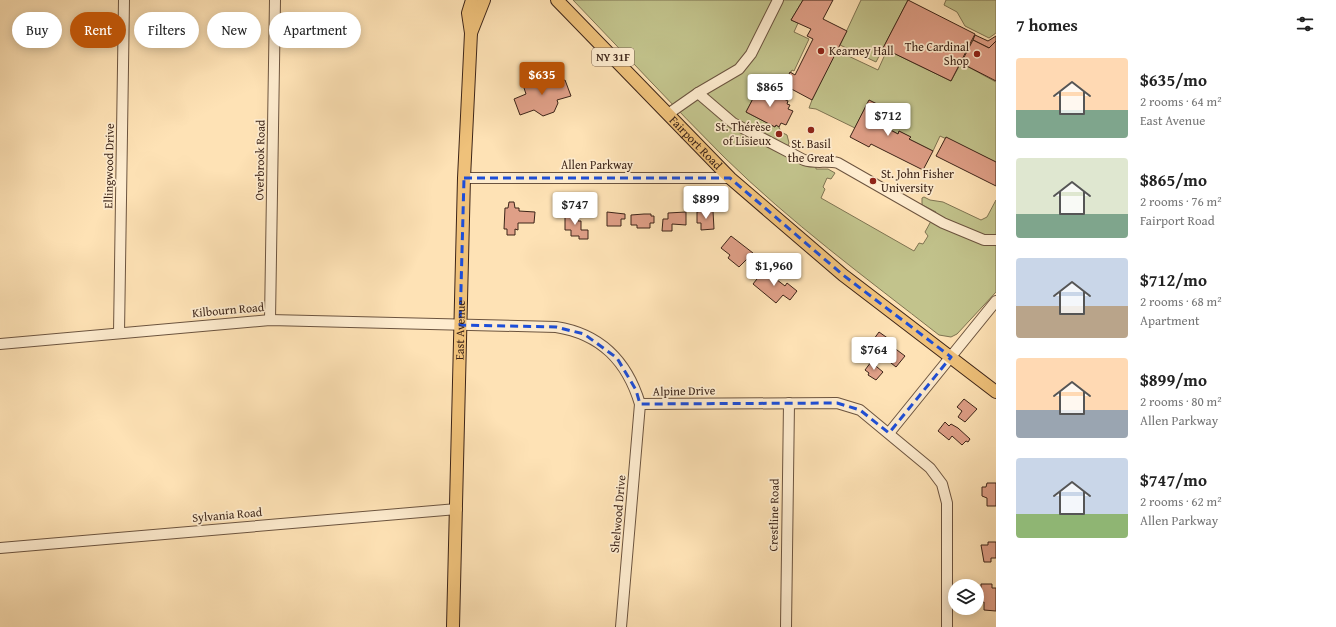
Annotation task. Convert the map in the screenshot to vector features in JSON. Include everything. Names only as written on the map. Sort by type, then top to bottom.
[{"type":"main road","points":[[468,0],[468,13]]},
{"type":"main road","name":"East Avenue","points":[[453,627],[464,178],[471,33],[468,13],[472,0]]},
{"type":"main road","name":"East Avenue","points":[[471,33],[484,0]]},
{"type":"main road","name":"Fairport Road","points":[[557,0],[730,178],[843,275],[996,392]]},
{"type":"street","name":"Ellingwood Drive","points":[[119,333],[124,0]]},
{"type":"street","name":"Overbrook Road","points":[[270,320],[275,0]]},
{"type":"street","points":[[668,114],[698,93],[728,76],[745,62],[778,0]]},
{"type":"street","points":[[698,93],[725,117],[740,127],[804,160],[812,162],[829,161],[838,163],[943,222],[984,240],[996,240]]},
{"type":"street","name":"Allen Parkway","points":[[464,178],[730,178]]},
{"type":"street","points":[[889,433],[996,301]]},
{"type":"street","name":"Kilbourn Road","points":[[0,344],[270,320],[460,325]]},
{"type":"street","name":"Alpine Drive","points":[[460,325],[556,327],[584,334],[602,345],[617,358],[636,390],[640,404],[789,402],[837,403],[852,406],[860,410],[930,468],[945,494],[948,513],[947,627]]},
{"type":"street","name":"Crestline Road","points":[[786,627],[789,402]]},
{"type":"street","name":"Shelwood Drive","points":[[621,627],[640,404]]},
{"type":"street","name":"Sylvania Road","points":[[0,548],[457,509]]},
{"type":"highlighted area","points":[[464,178],[730,178],[843,275],[951,357],[889,433],[860,410],[837,403],[640,404],[636,390],[617,358],[584,334],[556,327],[460,325]]},
{"type":"green space","points":[[573,0],[803,0],[791,20],[798,23],[794,32],[809,39],[794,71],[792,70],[780,92],[761,84],[746,112],[775,127],[776,125],[779,127],[781,132],[787,135],[789,143],[784,154],[804,164],[816,167],[816,169],[828,169],[835,173],[831,179],[827,178],[823,187],[825,189],[821,198],[914,251],[919,243],[923,244],[928,236],[925,232],[936,212],[922,205],[922,198],[924,197],[930,200],[943,202],[981,220],[987,217],[996,200],[996,292],[957,334],[951,337],[939,335],[829,249],[749,181],[686,118]]},
{"type":"green space","points":[[861,0],[908,0],[876,62],[840,45]]},
{"type":"green space","points":[[946,0],[996,0],[996,33],[989,38],[965,26],[957,12],[944,5]]},
{"type":"green space","points":[[837,48],[842,53],[878,70],[887,50],[951,81],[961,63],[996,82],[996,162],[940,136],[933,151],[909,139],[910,137],[899,131],[898,134],[881,125],[888,110],[869,100],[855,128],[816,109],[809,108]]},
{"type":"building","name":"Kearney Hall","points":[[803,0],[833,0],[823,19],[847,31],[812,100],[784,85],[790,72],[795,75],[813,39],[807,36],[811,29],[791,20]]},
{"type":"building","points":[[908,0],[975,34],[951,81],[883,48]]},
{"type":"building","points":[[975,35],[988,41],[996,36],[996,41],[989,48],[973,40]]},
{"type":"building","points":[[973,40],[989,48],[996,41],[996,81],[961,63]]},
{"type":"building","points":[[549,75],[555,83],[565,80],[571,96],[557,100],[558,103],[554,112],[543,116],[534,110],[520,115],[514,99],[526,94],[523,85],[531,82],[531,84]]},
{"type":"building","points":[[759,87],[788,101],[787,104],[790,105],[788,109],[793,111],[786,125],[781,123],[779,127],[776,125],[775,127],[746,112]]},
{"type":"building","points":[[869,100],[889,110],[881,125],[898,134],[899,131],[911,137],[909,139],[933,151],[923,170],[871,144],[869,147],[850,137]]},
{"type":"building","points":[[946,137],[996,162],[996,186],[936,156]]},
{"type":"building","points":[[509,202],[514,202],[515,208],[519,208],[519,211],[535,212],[534,223],[518,223],[518,230],[515,229],[515,235],[507,235],[507,229],[504,229],[505,208],[508,208]]},
{"type":"building","points":[[703,210],[713,211],[714,229],[701,230],[701,223],[697,223],[697,212]]},
{"type":"building","points":[[607,212],[625,214],[625,219],[621,219],[621,226],[607,226]]},
{"type":"building","points":[[686,212],[686,225],[672,224],[672,231],[662,231],[663,219],[668,219],[668,213]]},
{"type":"building","points":[[565,213],[578,213],[578,221],[581,221],[581,230],[588,230],[588,239],[579,239],[579,236],[571,236],[571,230],[565,230]]},
{"type":"building","points":[[651,214],[651,216],[654,216],[654,223],[650,223],[650,228],[637,228],[637,225],[631,225],[631,215]]},
{"type":"building","points":[[731,236],[753,253],[739,267],[728,258],[730,255],[721,248]]},
{"type":"building","points":[[764,270],[785,286],[787,283],[797,291],[790,300],[783,295],[776,303],[753,284]]},
{"type":"building","points":[[879,332],[896,344],[893,347],[905,356],[896,367],[886,359],[888,357],[871,343]]},
{"type":"building","points":[[871,362],[883,372],[876,380],[868,375],[869,373],[865,370]]},
{"type":"building","points":[[964,399],[977,409],[965,422],[958,417],[962,411],[957,407]]},
{"type":"building","points":[[945,422],[949,426],[951,424],[958,428],[970,439],[968,442],[966,441],[962,445],[952,436],[949,440],[938,431]]},
{"type":"building","points":[[987,483],[996,483],[996,506],[987,506],[987,498],[982,496],[982,487],[986,487]]},
{"type":"building","points":[[988,542],[996,542],[996,558],[991,558],[991,562],[984,562],[981,545],[988,545]]},
{"type":"building","points":[[984,584],[992,584],[992,588],[996,588],[996,611],[984,610]]},
{"type":"place","name":"Kearney Hall","points":[[821,51]]},
{"type":"place","name":"The Cardinal Shop","points":[[977,54]]},
{"type":"place","name":"St. Basil the Great","points":[[811,130]]},
{"type":"place","name":"St. Thérèse of Lisieux","points":[[779,134]]},
{"type":"place","name":"St. John Fisher University","points":[[873,181]]}]
